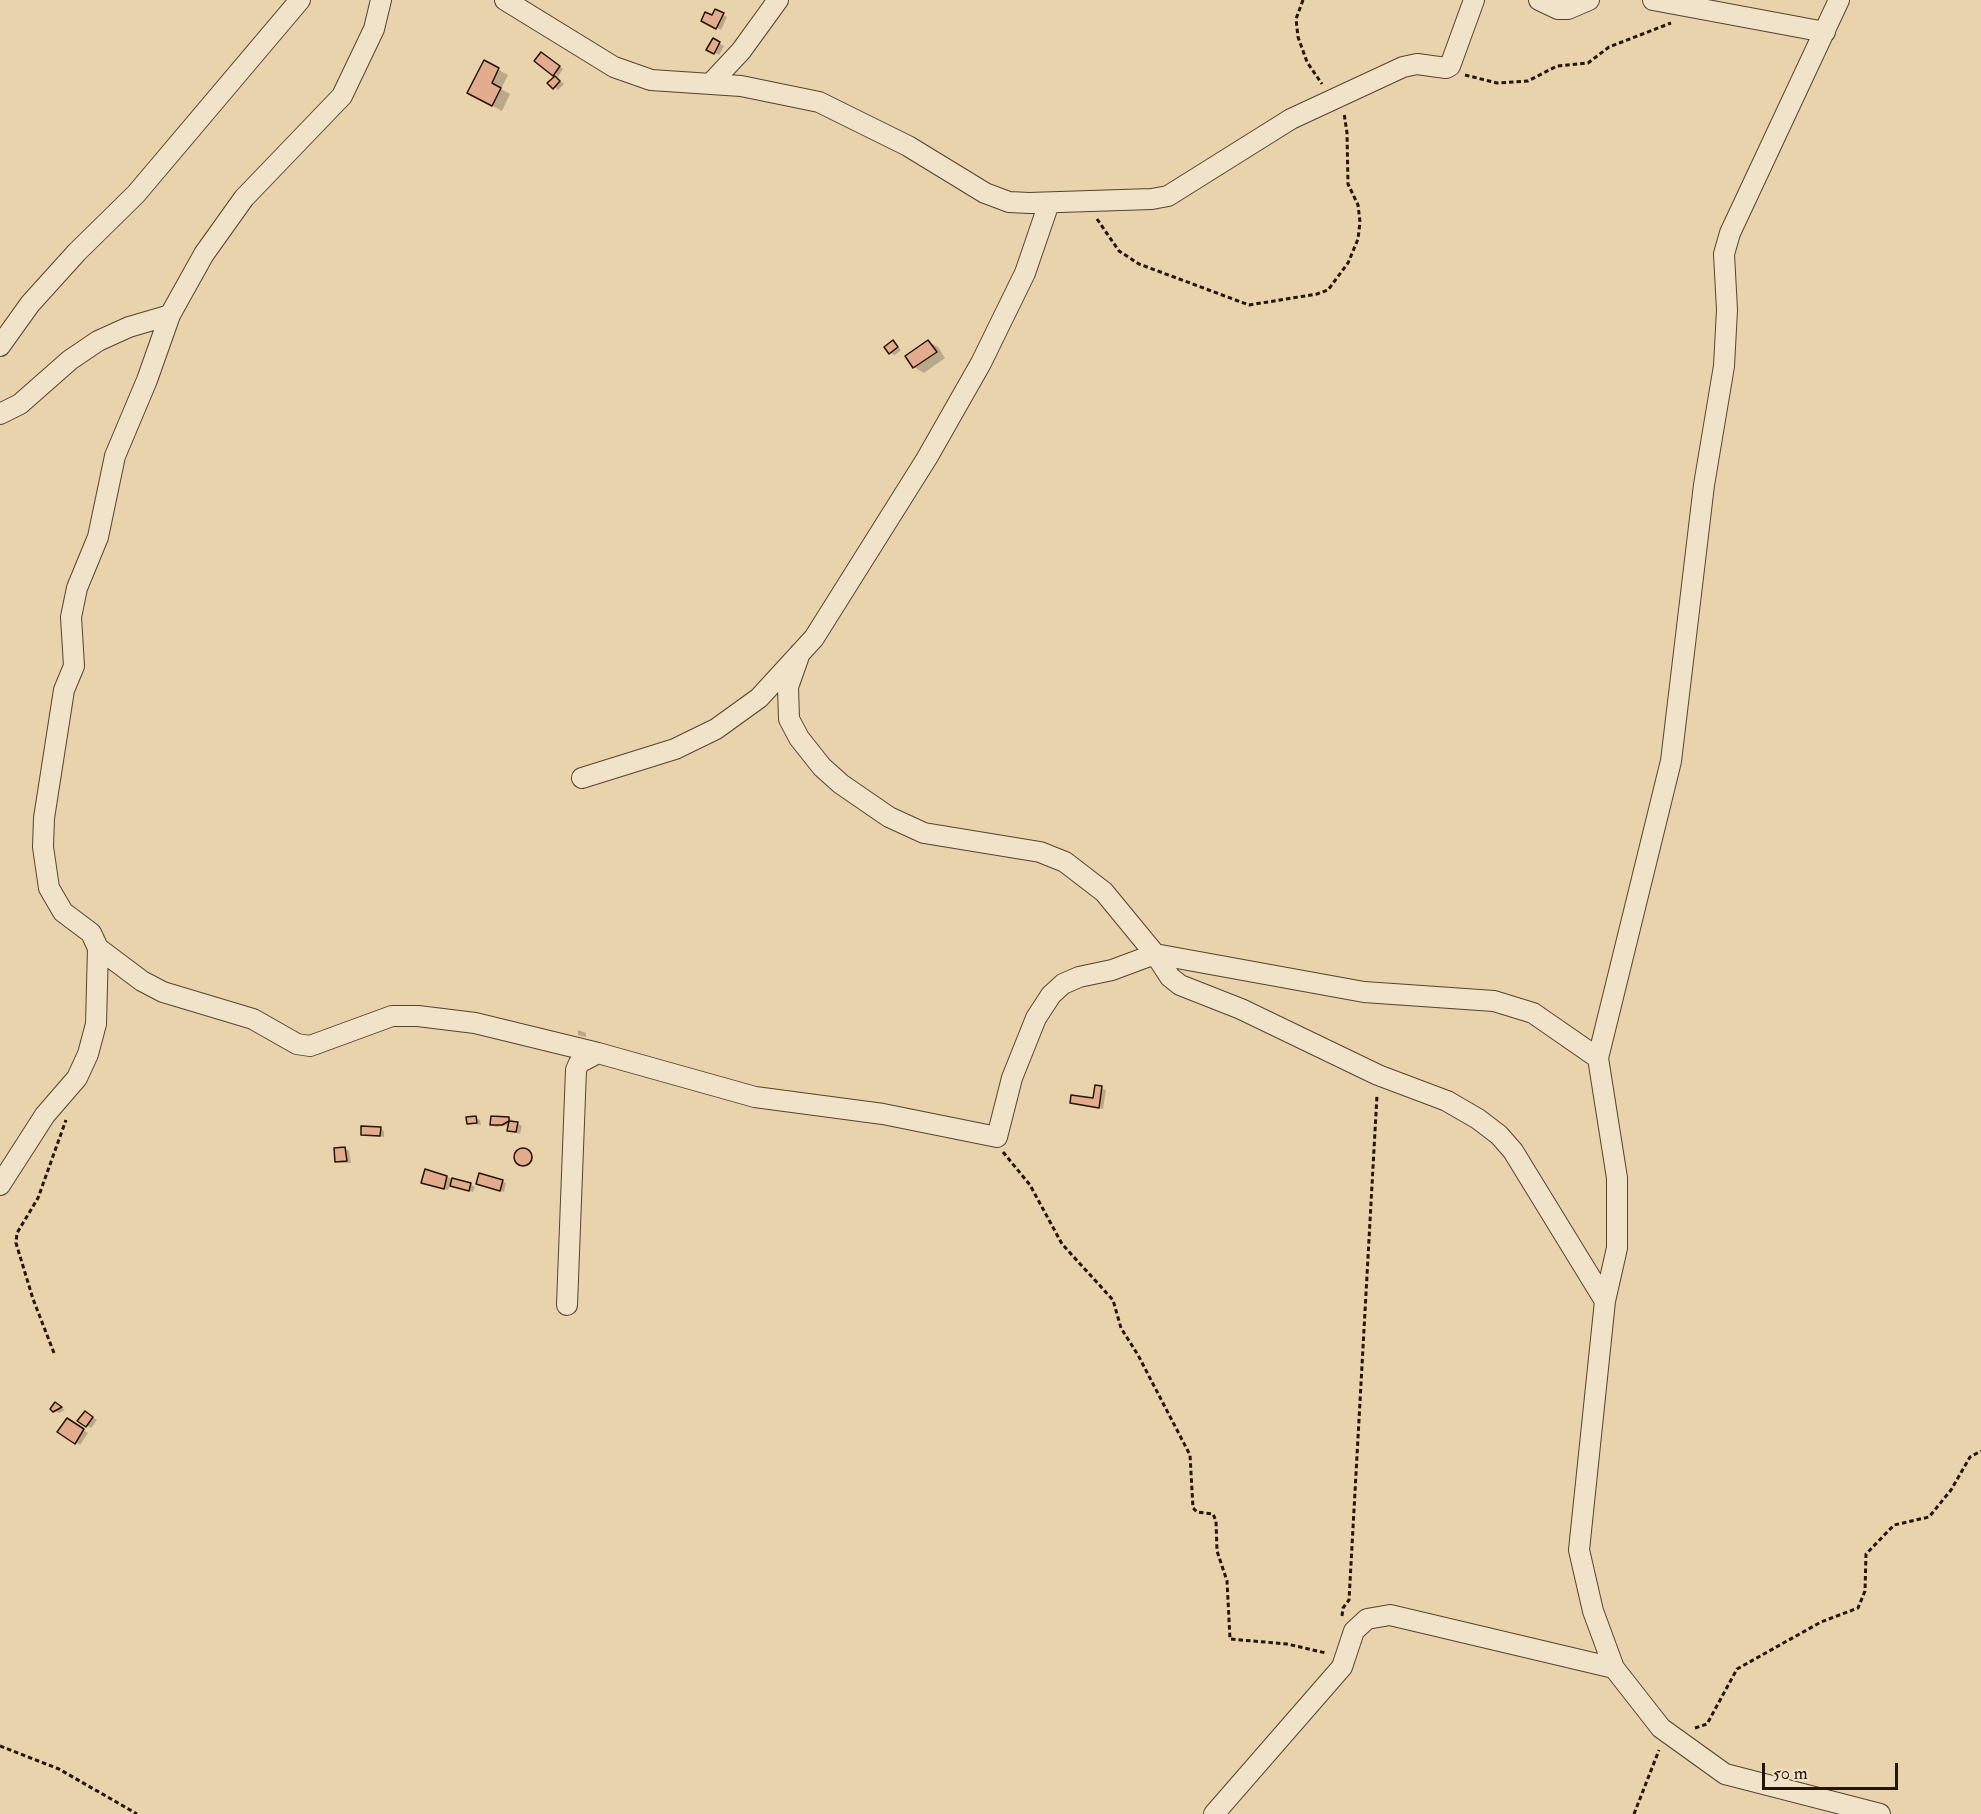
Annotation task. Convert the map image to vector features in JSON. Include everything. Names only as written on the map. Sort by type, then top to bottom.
[{"type":"street","points":[[0,346],[30,304],[77,252],[136,194],[300,0]]},
{"type":"street","points":[[0,1185],[45,1115],[77,1078],[88,1054],[96,1024],[98,948],[91,933],[63,912],[48,888],[43,847],[44,818],[64,690],[74,666],[71,617],[77,588],[98,537],[115,456],[147,380],[170,315],[204,254],[244,198],[342,96],[374,29],[381,0]]},
{"type":"street","points":[[505,0],[614,67],[651,80],[686,84],[712,82],[780,92],[819,102],[908,146],[985,193],[1009,202],[1049,203],[1152,200],[1168,196],[1291,119],[1402,67],[1417,64],[1446,68],[1450,66],[1474,0]]},
{"type":"street","points":[[712,82],[741,51],[778,0]]},
{"type":"street","points":[[1539,0],[1558,9],[1568,9],[1589,0]]},
{"type":"street","points":[[1653,0],[1825,32]]},
{"type":"street","points":[[1839,0],[1730,233],[1724,254],[1727,310],[1724,366],[1704,485],[1671,761],[1598,1058],[1617,1178],[1617,1248],[1605,1301],[1579,1550],[1593,1611],[1614,1668],[1661,1728],[1725,1774],[1880,1814]]},
{"type":"street","points":[[582,778],[675,749],[716,729],[759,698],[814,638],[927,458],[981,363],[1025,273],[1049,203]]},
{"type":"street","points":[[0,414],[20,404],[70,360],[98,341],[129,327],[170,315]]},
{"type":"street","points":[[800,653],[788,687],[789,719],[798,738],[822,767],[841,784],[889,817],[924,833],[1040,852],[1065,862],[1104,892],[1155,954],[1170,977],[1180,985],[1241,1009],[1378,1075],[1447,1101],[1499,1135],[1513,1151],[1605,1301]]},
{"type":"street","points":[[98,948],[142,981],[163,992],[253,1019],[297,1044],[310,1046],[392,1016],[418,1016],[475,1023],[598,1053],[755,1097],[883,1114],[997,1137],[1011,1078],[1036,1018],[1051,995],[1063,984],[1078,977],[1112,970],[1155,954],[1364,992],[1494,1001],[1533,1013],[1598,1058]]},
{"type":"street","points":[[567,1305],[576,1070],[579,1063],[598,1053]]},
{"type":"street","points":[[1214,1814],[1342,1667],[1354,1631],[1367,1619],[1390,1616],[1614,1668]]},
{"type":"path","points":[[1086,203],[1119,251],[1139,264],[1176,280],[1249,305],[1317,294],[1333,285],[1348,263],[1358,239],[1360,222],[1358,205],[1348,184],[1345,116],[1336,99],[1318,81],[1306,62],[1298,37],[1296,19],[1303,0]]},
{"type":"path","points":[[1446,68],[1479,80],[1497,83],[1528,81],[1557,66],[1588,63],[1609,47],[1674,21],[1692,9]]},
{"type":"path","points":[[1342,1623],[1343,1608],[1349,1600],[1378,1075]]},
{"type":"path","points":[[54,1353],[33,1299],[16,1243],[17,1233],[38,1198],[60,1143],[68,1110]]},
{"type":"path","points":[[997,1137],[1006,1158],[1030,1185],[1062,1244],[1113,1300],[1121,1328],[1138,1354],[1190,1455],[1193,1508],[1197,1512],[1213,1514],[1216,1521],[1217,1551],[1227,1581],[1230,1639],[1287,1644],[1345,1658]]},
{"type":"path","points":[[1683,1744],[1692,1730],[1707,1724],[1737,1669],[1821,1622],[1858,1608],[1865,1591],[1866,1554],[1894,1525],[1929,1517],[1951,1490],[1970,1457],[1981,1451]]},
{"type":"path","points":[[1634,1814],[1658,1757],[1661,1728]]},
{"type":"path","points":[[0,1746],[59,1769],[137,1814]]},
{"type":"building","points":[[715,9],[724,13],[716,29],[701,21],[705,12],[712,15]]},
{"type":"building","points":[[713,38],[720,42],[714,54],[706,50]]},
{"type":"building","points":[[541,52],[560,66],[553,76],[534,61]]},
{"type":"building","points":[[484,60],[499,68],[492,83],[501,88],[492,106],[467,93]]},
{"type":"building","points":[[555,76],[560,81],[553,89],[547,83]]},
{"type":"building","points":[[893,340],[898,347],[889,354],[884,347]]},
{"type":"building","points":[[928,340],[937,352],[913,368],[905,356]]},
{"type":"building","points":[[1095,1085],[1102,1086],[1099,1108],[1070,1103],[1071,1095],[1093,1098]]},
{"type":"building","points":[[476,1116],[477,1123],[467,1124],[466,1117]]},
{"type":"building","points":[[491,1116],[509,1117],[509,1121],[502,1125],[490,1125]]},
{"type":"building","points":[[509,1121],[518,1122],[516,1132],[507,1131]]},
{"type":"building","points":[[361,1126],[381,1127],[380,1136],[361,1135]]},
{"type":"building","points":[[345,1147],[347,1161],[335,1162],[334,1148]]},
{"type":"building","points":[[523,1148],[529,1151],[532,1157],[529,1163],[523,1166],[517,1163],[514,1157],[517,1151]]},
{"type":"building","points":[[425,1169],[447,1176],[444,1189],[421,1183]]},
{"type":"building","points":[[479,1173],[503,1180],[500,1191],[476,1184]]},
{"type":"building","points":[[452,1178],[471,1183],[469,1191],[450,1186]]},
{"type":"building","points":[[55,1402],[62,1407],[53,1412],[50,1409]]},
{"type":"building","points":[[85,1411],[93,1417],[86,1427],[77,1421]]},
{"type":"building","points":[[67,1418],[84,1429],[75,1444],[57,1432]]}]
